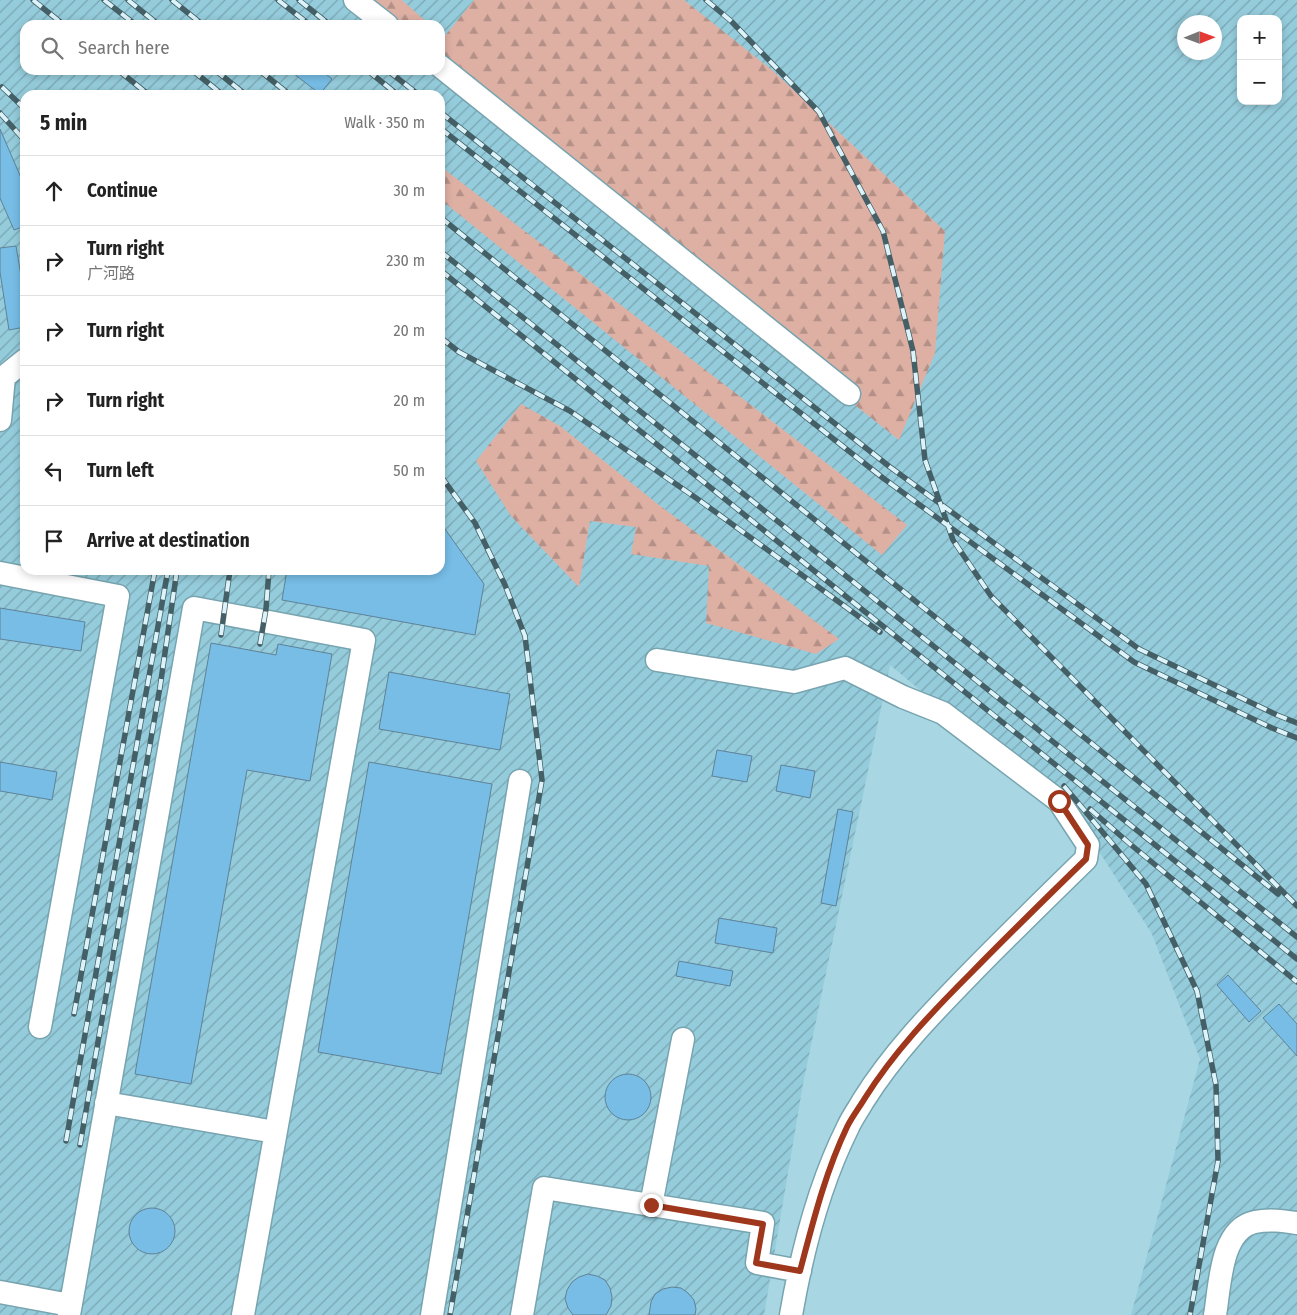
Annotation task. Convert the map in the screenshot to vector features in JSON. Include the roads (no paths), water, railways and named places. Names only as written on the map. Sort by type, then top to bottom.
[{"type":"street","points":[[355,0],[381,20]]},
{"type":"street","points":[[445,70],[849,394]]},
{"type":"street","points":[[0,420],[4,377],[20,364]]},
{"type":"street","points":[[0,573],[118,596],[40,1027]]},
{"type":"street","points":[[0,1292],[70,1310],[194,608],[364,640],[243,1315]]},
{"type":"street","points":[[657,660],[794,682],[845,668],[904,697],[943,713],[1059,801],[1088,845],[1086,859],[924,1021],[896,1054],[848,1125],[820,1196],[800,1271],[791,1315]]},
{"type":"street","points":[[432,1315],[520,781]]},
{"type":"street","points":[[651,1205],[683,1039]]},
{"type":"street","points":[[106,1103],[275,1132]]},
{"type":"street","points":[[522,1315],[544,1188],[763,1224],[756,1263],[800,1271]]},
{"type":"street","points":[[1215,1315],[1226,1248],[1231,1238],[1253,1222],[1276,1220],[1297,1223]]},
{"type":"railway","points":[[33,0],[58,20]]},
{"type":"railway","points":[[104,0],[130,20]]},
{"type":"railway","points":[[128,0],[153,20]]},
{"type":"railway","points":[[172,0],[197,20]]},
{"type":"railway","points":[[278,0],[304,20]]},
{"type":"railway","points":[[299,0],[324,20]]},
{"type":"railway","points":[[706,0],[731,21],[819,112],[883,231],[913,351],[925,460],[953,540],[991,596],[1297,906]]},
{"type":"railway","points":[[124,75],[143,90]]},
{"type":"railway","points":[[198,75],[217,90]]},
{"type":"railway","points":[[221,75],[240,90]]},
{"type":"railway","points":[[265,75],[284,90]]},
{"type":"railway","points":[[373,75],[392,90]]},
{"type":"railway","points":[[393,75],[413,90]]},
{"type":"railway","points":[[2,87],[20,104]]},
{"type":"railway","points":[[0,113],[20,135]]},
{"type":"railway","points":[[445,116],[890,467],[1139,649],[1297,723]]},
{"type":"railway","points":[[445,132],[883,478],[1134,662],[1272,728],[1297,738]]},
{"type":"railway","points":[[445,221],[1278,894]]},
{"type":"railway","points":[[445,255],[1297,937]]},
{"type":"railway","points":[[445,274],[1297,959]]},
{"type":"railway","points":[[445,341],[459,352],[570,411],[699,500],[880,632]]},
{"type":"railway","points":[[445,482],[475,523],[505,585],[525,636],[542,780],[450,1315]]},
{"type":"railway","points":[[74,1014],[154,575]]},
{"type":"railway","points":[[66,1141],[167,575]]},
{"type":"railway","points":[[80,1145],[160,687],[176,575]]},
{"type":"railway","points":[[221,635],[229,575]]},
{"type":"railway","points":[[260,644],[266,609],[269,575]]},
{"type":"railway","points":[[1064,786],[1146,884],[1197,991],[1216,1085],[1218,1161],[1190,1315]]},
{"type":"railway","points":[[1090,809],[1297,982]]}]
